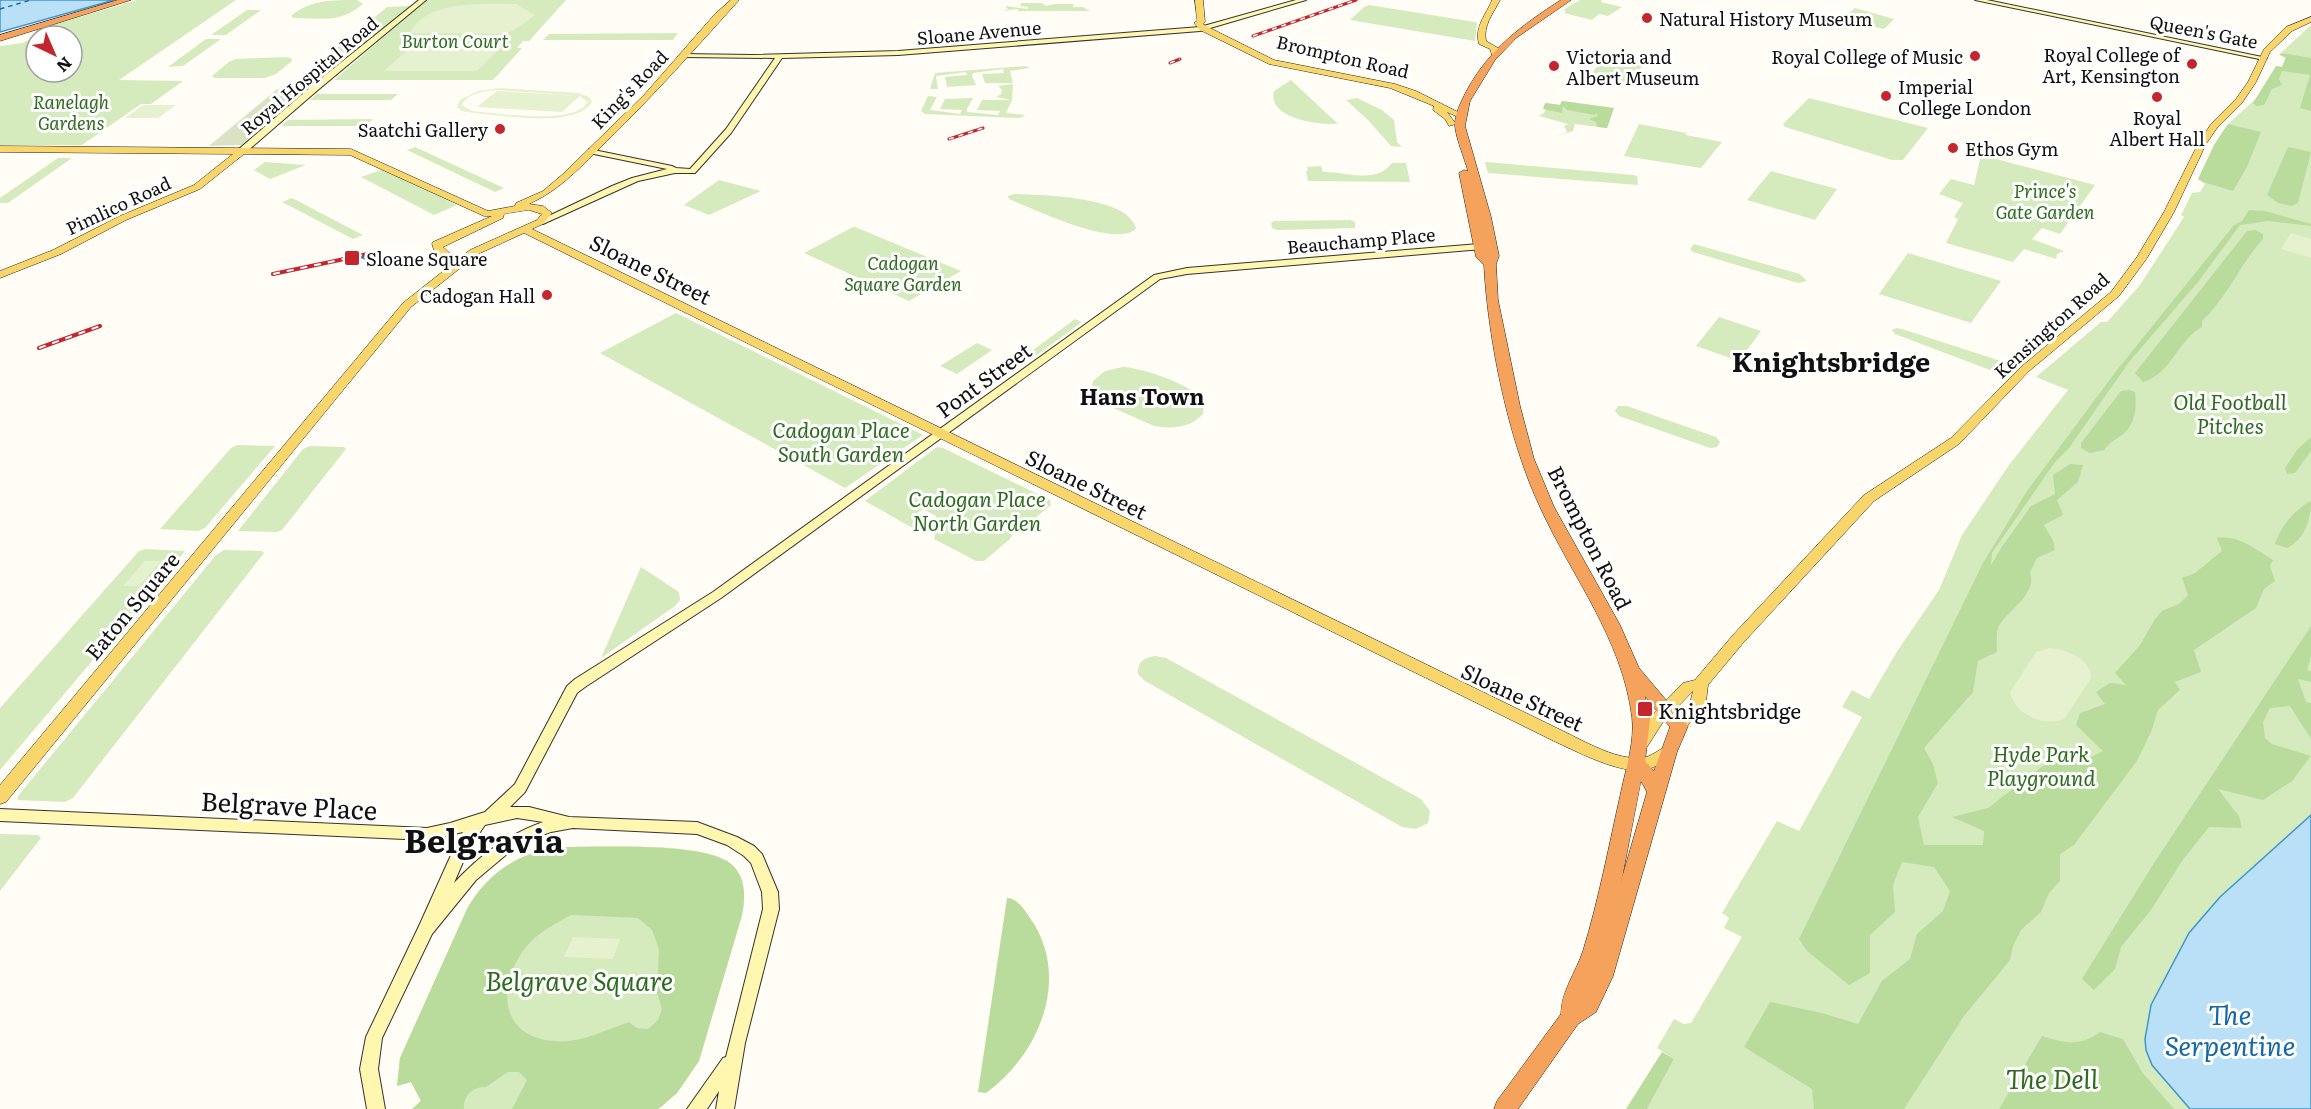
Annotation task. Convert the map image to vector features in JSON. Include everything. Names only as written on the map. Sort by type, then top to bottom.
[{"type":"highway","points":[[0,38],[127,0]]},
{"type":"highway","points":[[1480,56],[1492,50],[1556,0]]},
{"type":"highway","points":[[1544,11],[1567,0]]},
{"type":"highway","points":[[1457,113],[1492,50]]},
{"type":"highway","points":[[1457,113],[1470,72]]},
{"type":"highway","name":"Brompton Road","points":[[1457,113],[1452,124],[1485,246]]},
{"type":"highway","name":"Brompton Road","points":[[1457,113],[1481,198],[1485,246],[1482,257],[1490,264],[1495,314],[1513,406],[1527,459],[1547,507],[1612,625],[1632,672],[1638,676],[1666,710]]},
{"type":"highway","points":[[1571,1017],[1571,1003],[1592,953],[1627,815],[1641,719],[1632,672]]},
{"type":"highway","points":[[1505,1109],[1571,1017],[1589,1005],[1603,976],[1656,791],[1679,726],[1666,710]]},
{"type":"highway","points":[[1637,754],[1656,791]]},
{"type":"main road","name":"Royal Hospital Road","points":[[242,151],[423,0]]},
{"type":"main road","name":"King's Road","points":[[542,195],[552,189],[647,97],[718,15],[735,0]]},
{"type":"main road","points":[[1200,0],[1204,26]]},
{"type":"main road","name":"Sloane Avenue","points":[[684,55],[779,57],[898,53],[1204,26],[1303,0]]},
{"type":"main road","points":[[1492,50],[1482,42],[1481,32],[1496,0]]},
{"type":"main road","name":"Queen's Gate","points":[[1978,0],[2264,58]]},
{"type":"main road","name":"Queen's Gate","points":[[1993,0],[2264,58]]},
{"type":"main road","points":[[2264,58],[2267,51],[2286,32],[2311,19]]},
{"type":"main road","name":"Brompton Road","points":[[1204,26],[1272,62],[1381,83],[1420,96],[1457,113]]},
{"type":"main road","points":[[592,151],[692,171],[712,153],[741,116],[779,57]]},
{"type":"main road","name":"Kensington Road","points":[[1700,684],[1738,639],[1869,498],[1955,441],[2025,369],[2115,294],[2142,258],[2185,183],[2202,144],[2212,128],[2239,101],[2257,74],[2264,58]]},
{"type":"main road","name":"Brompton Road","points":[[1420,96],[1442,112],[1452,124]]},
{"type":"main road","points":[[0,148],[358,154],[488,214],[540,208]]},
{"type":"main road","name":"Pimlico Road","points":[[0,275],[57,252],[123,218],[196,187],[242,151]]},
{"type":"main road","points":[[446,254],[460,255],[474,252],[638,178],[679,169]]},
{"type":"main road","points":[[540,222],[548,213],[540,208],[536,201],[542,195]]},
{"type":"main road","points":[[474,252],[457,265],[438,248],[437,244],[542,195]]},
{"type":"main road","points":[[478,224],[488,214]]},
{"type":"main road","name":"Sloane Street","points":[[524,229],[1501,710],[1597,753],[1637,754]]},
{"type":"main road","name":"Beauchamp Place","points":[[1233,267],[1485,246]]},
{"type":"main road","name":"Eaton Square","points":[[0,797],[407,305],[457,265]]},
{"type":"main road","name":"Pont Street","points":[[520,788],[572,690],[596,672],[709,600],[1157,277],[1233,267]]},
{"type":"main road","points":[[1668,752],[1646,763],[1637,754],[1651,727],[1666,710],[1688,687],[1700,684],[1702,694],[1700,700],[1679,726]]},
{"type":"main road","points":[[519,812],[520,788]]},
{"type":"main road","points":[[376,1109],[369,1069],[372,1044],[463,844],[484,820],[520,788]]},
{"type":"main road","name":"Belgrave Place","points":[[0,815],[427,834],[449,831],[519,812],[573,822]]},
{"type":"main road","points":[[426,929],[459,889],[501,851],[542,828],[573,822],[697,828],[742,846],[757,859],[771,892],[771,909],[737,1043],[724,1109]]},
{"type":"main road","points":[[696,1109],[718,1081],[737,1043]]},
{"type":"green space","name":"Ranelagh Gardens","points":[[137,0],[236,0],[119,80],[183,81],[151,104],[141,104],[82,145],[0,145],[0,46],[24,42],[24,84],[84,84],[84,24],[55,24]]},
{"type":"green space","points":[[357,0],[363,4],[346,15],[338,17],[314,19],[291,16],[313,4]]},
{"type":"green space","name":"Burton Court","points":[[426,0],[566,0],[529,41],[523,41],[517,48],[522,48],[493,80],[334,80]]},
{"type":"green space","points":[[1580,0],[1602,0],[1601,2],[1622,7],[1608,16],[1599,14],[1592,20],[1564,13],[1566,11],[1563,10]]},
{"type":"green space","points":[[1021,3],[1042,3],[1046,6],[1074,4],[1073,7],[1083,7],[1090,11],[1018,11],[1017,9],[1003,11],[1008,9],[1005,6],[1028,9],[1028,7],[1020,6]]},
{"type":"green space","points":[[472,4],[516,4],[535,15],[506,34],[410,33],[418,22],[442,9]]},
{"type":"green space","points":[[1369,5],[1475,22],[1477,23],[1475,41],[1350,20]]},
{"type":"green space","points":[[410,6],[375,35],[356,33],[387,7]]},
{"type":"green space","points":[[1855,8],[1894,19],[1884,29],[1855,22],[1846,29],[1834,26]]},
{"type":"green space","points":[[247,10],[261,10],[226,35],[211,35]]},
{"type":"green space","points":[[2311,25],[2311,1109],[1647,1109],[1674,1059],[1657,1048],[1674,1019],[1684,1024],[1691,1023],[1742,937],[1724,928],[1729,918],[1722,913],[1777,821],[1799,831],[1862,717],[1842,707],[1852,690],[1869,699],[1898,650],[1939,590],[1962,535],[2009,465],[2068,390],[2036,377],[2101,322],[2107,322],[2140,285],[2184,217],[2181,215],[2192,193],[2200,192],[2205,184],[2198,179],[2221,134],[2229,123],[2267,89],[2276,66],[2282,67],[2286,59],[2280,55],[2281,53]]},
{"type":"green space","points":[[678,33],[673,40],[543,40],[549,34]]},
{"type":"green space","points":[[206,39],[221,39],[183,66],[168,67]]},
{"type":"green space","points":[[370,39],[328,76],[304,76],[344,42]]},
{"type":"green space","points":[[413,45],[502,46],[477,71],[384,71]]},
{"type":"green space","points":[[2281,53],[2311,58],[2311,111],[2300,108],[2310,75],[2282,71],[2279,79],[2282,85],[2272,89],[2264,105],[2256,106],[2253,103],[2276,66],[2282,67],[2286,57],[2280,55]]},
{"type":"green space","points":[[1606,55],[1645,64],[1631,78],[1633,79],[1631,84],[1589,77]]},
{"type":"green space","points":[[291,58],[292,61],[276,74],[265,78],[215,78],[212,76],[236,59]]},
{"type":"green space","points":[[1025,66],[1030,68],[1010,71],[1013,83],[985,83],[982,74],[1004,73],[1003,69],[973,73],[976,85],[947,87],[945,77],[967,75],[966,72],[936,76],[938,89],[930,89],[935,73]]},
{"type":"green space","points":[[1291,80],[1338,124],[1296,118],[1278,108],[1274,100],[1274,91]]},
{"type":"green space","points":[[1013,84],[1012,100],[1006,113],[1025,115],[1020,118],[925,114],[921,111],[928,96],[937,97],[930,110],[960,114],[962,110],[940,109],[945,99],[973,98],[967,112],[998,115],[1000,111],[977,110],[982,100],[1011,100],[996,97],[1001,94],[1002,90],[998,86]]},
{"type":"green space","points":[[287,86],[312,87],[242,145],[209,146],[276,90]]},
{"type":"green space","points":[[500,88],[579,93],[589,97],[592,102],[583,110],[555,118],[519,118],[474,113],[462,111],[457,107],[460,100],[478,91]],"holes":[[[498,90],[577,96],[497,91],[477,107],[562,112],[580,96],[587,102],[580,109],[568,114],[552,116],[472,111],[462,105],[472,95]]]},
{"type":"green space","points":[[317,94],[398,94],[391,100],[310,100]]},
{"type":"green space","points":[[1357,98],[1382,110],[1394,120],[1397,142],[1402,147],[1391,146],[1346,100]]},
{"type":"green space","points":[[1809,98],[1928,128],[1903,160],[1892,160],[1785,127],[1783,124]]},
{"type":"green space","points":[[1562,101],[1614,108],[1607,128],[1575,124],[1573,131],[1556,136],[1567,132],[1564,126],[1568,124],[1539,116],[1545,112],[1545,103],[1560,105]]},
{"type":"green space","points":[[1562,101],[1614,108],[1607,128],[1597,127],[1596,122],[1589,119],[1598,116],[1596,113],[1595,115],[1567,110],[1563,106],[1562,113],[1543,109],[1545,103],[1560,105]]},
{"type":"green space","points":[[143,105],[176,105],[158,118],[125,118]]},
{"type":"green space","points":[[373,119],[366,126],[281,126],[288,120]]},
{"type":"green space","points":[[1639,124],[1722,142],[1701,168],[1624,156]]},
{"type":"green space","points":[[2228,124],[2261,132],[2247,167],[2233,191],[2198,179],[2214,145]]},
{"type":"green space","points":[[415,147],[504,188],[495,192],[407,150]]},
{"type":"green space","points":[[2288,147],[2311,152],[2298,203],[2292,206],[2278,203],[2267,195]]},
{"type":"green space","name":"Prince's Gate Garden","points":[[1981,155],[2095,185],[2060,234],[2042,228],[2032,239],[2064,251],[2057,254],[2056,259],[2024,249],[2013,262],[1946,243],[1958,219],[1954,217],[1963,203],[1939,194],[1951,179],[1974,185]]},
{"type":"green space","points":[[58,158],[72,158],[8,203],[0,203],[0,198]]},
{"type":"green space","points":[[265,162],[306,165],[270,179],[254,170]]},
{"type":"green space","points":[[1392,163],[1406,163],[1410,182],[1308,181],[1306,171],[1308,171],[1307,167],[1321,166],[1323,172],[1369,175],[1378,174]]},
{"type":"green space","points":[[1485,163],[1633,175],[1637,176],[1638,185],[1488,173]]},
{"type":"green space","points":[[384,169],[457,205],[434,215],[361,177]]},
{"type":"green space","points":[[1771,171],[1837,189],[1815,220],[1747,200]]},
{"type":"green space","points":[[719,180],[761,191],[709,215],[684,205]]},
{"type":"green space","points":[[1014,194],[1062,197],[1102,204],[1130,218],[1136,229],[1125,234],[1110,234],[1074,225],[1009,199],[1008,196]]},
{"type":"green space","points":[[292,198],[363,235],[353,239],[282,202]]},
{"type":"green space","points":[[2249,210],[2265,211],[2311,224],[2311,226],[2268,221],[2240,225],[2198,282],[2129,362],[2069,448],[2055,462],[1992,553],[1991,565],[2031,506],[2055,494],[2053,475],[2070,464],[2083,465],[2078,482],[2057,500],[2063,515],[2044,525],[2053,540],[2055,550],[2037,558],[2030,572],[2031,581],[2025,596],[1998,628],[1997,652],[1978,661],[1973,692],[1924,748],[1933,764],[1938,783],[1918,817],[1924,845],[1983,845],[1984,831],[1952,817],[1988,808],[2048,762],[2077,764],[2103,751],[2076,725],[2080,713],[2105,704],[2096,692],[2110,683],[2126,685],[2115,673],[2140,645],[2162,611],[2179,604],[2188,595],[2182,578],[2195,573],[2222,551],[2217,538],[2240,541],[2273,560],[2270,566],[2275,581],[2264,589],[2256,608],[2194,650],[2201,672],[2175,682],[2180,690],[2158,710],[2151,732],[2137,761],[2074,845],[2060,854],[2060,881],[2049,893],[2041,912],[2021,930],[2013,946],[2010,960],[1964,1016],[1904,1109],[1814,1109],[1812,1089],[1744,1047],[1770,1002],[1822,1013],[1858,1024],[1882,981],[1910,959],[1917,934],[1943,911],[1950,891],[1934,867],[1902,862],[1893,885],[1895,912],[1870,935],[1870,973],[1849,985],[1807,951],[1799,939],[1983,563],[2027,491],[2117,370],[2234,225],[2242,221]]},
{"type":"green space","points":[[1350,220],[1355,222],[1355,228],[1277,230],[1272,228],[1271,223],[1274,221]]},
{"type":"green space","name":"Cadogan Square Garden","points":[[853,227],[961,271],[909,301],[804,253]]},
{"type":"green space","points":[[2255,230],[2263,234],[2263,239],[2219,302],[2202,321],[2202,327],[2186,340],[2161,372],[2143,382],[2135,373],[2247,231]]},
{"type":"green space","points":[[2291,233],[2311,239],[2311,258],[2281,249]]},
{"type":"green space","points":[[1694,244],[1800,274],[1807,281],[1798,283],[1693,252],[1690,249]]},
{"type":"green space","points":[[1908,253],[2001,281],[1971,323],[1879,294]]},
{"type":"green space","name":"Cadogan Place South Garden","points":[[676,313],[923,435],[845,488],[600,353]]},
{"type":"green space","points":[[1719,317],[1761,331],[1739,361],[1696,346]]},
{"type":"green space","points":[[1075,319],[1082,322],[1037,355],[1029,353]]},
{"type":"green space","points":[[1896,328],[2013,365],[2003,375],[1895,334],[1892,330]]},
{"type":"green space","points":[[977,343],[992,350],[957,374],[940,366]]},
{"type":"green space","points":[[1123,367],[1155,374],[1190,390],[1204,402],[1203,414],[1187,425],[1161,427],[1100,402],[1091,392],[1093,381],[1105,371]]},
{"type":"green space","points":[[2121,391],[2135,392],[2136,404],[2134,416],[2126,431],[2104,450],[2090,453],[2081,448],[2081,443]]},
{"type":"green space","points":[[1618,406],[1627,406],[1716,437],[1720,442],[1717,447],[1710,448],[1619,416],[1615,411]]},
{"type":"green space","points":[[2311,437],[2311,451],[2295,473],[2287,474],[2285,468],[2297,450]]},
{"type":"green space","points":[[237,445],[275,446],[205,528],[198,531],[160,529],[231,448]]},
{"type":"green space","points":[[310,446],[344,447],[346,449],[282,530],[277,532],[238,531],[303,449]]},
{"type":"green space","name":"Cadogan Place North Garden","points":[[937,447],[1050,500],[1051,505],[1025,526],[1014,531],[1010,539],[984,561],[976,561],[934,539],[938,523],[936,516],[923,509],[913,516],[923,525],[923,528],[918,531],[865,501]]},
{"type":"green space","points":[[2311,501],[2306,528],[2298,540],[2287,548],[2275,544],[2280,531],[2289,519]]},
{"type":"green space","points":[[145,549],[185,551],[0,770],[0,708],[139,551]]},
{"type":"green space","points":[[224,550],[262,551],[264,553],[73,798],[65,802],[18,800],[18,796],[216,555]]},
{"type":"green space","points":[[145,561],[161,561],[139,586],[123,586]]},
{"type":"green space","points":[[641,567],[679,592],[680,600],[675,606],[601,658]]},
{"type":"green space","points":[[2311,626],[2311,656],[2307,670],[2311,671],[2311,682],[2298,679],[2306,702],[2311,703],[2311,739],[2290,706],[2270,708],[2263,722],[2265,738],[2272,744],[2311,756],[2292,781],[2263,800],[2218,789],[2239,816],[2242,828],[2209,827],[2182,861],[2151,910],[2121,947],[2115,969],[2094,990],[2082,979],[2154,863]]},
{"type":"green space","points":[[2050,648],[2070,653],[2082,660],[2090,671],[2091,678],[2065,718],[2049,722],[2024,713],[2013,700],[2010,692],[2036,652]]},
{"type":"green space","points":[[1155,656],[1166,658],[1421,799],[1430,811],[1428,823],[1416,829],[1402,827],[1145,681],[1138,674],[1139,666],[1145,659]]},
{"type":"green space","points":[[0,834],[38,835],[41,838],[0,891]]},
{"type":"green space","name":"Belgrave Square","points":[[553,847],[643,847],[692,851],[727,861],[738,872],[744,893],[742,915],[699,1061],[677,1093],[658,1109],[412,1109],[421,1101],[411,1082],[397,1086],[400,1058],[467,909],[484,886],[503,868],[514,861]]},
{"type":"green space","name":"Belgrave Square","points":[[553,847],[669,848],[712,855],[727,861],[738,872],[744,893],[742,915],[699,1061],[677,1093],[658,1109],[512,1109],[527,1080],[519,1072],[508,1072],[486,1087],[473,1090],[465,1100],[464,1109],[412,1109],[421,1101],[411,1082],[397,1086],[400,1058],[467,909],[493,876],[514,861]],"holes":[[[571,915],[638,918],[652,930],[659,949],[657,993],[662,1009],[658,1020],[648,1029],[637,1028],[629,1022],[592,1036],[563,1041],[535,1037],[521,1029],[512,1018],[507,991],[517,961],[536,937]]]},
{"type":"green space","points":[[1007,898],[1014,900],[1023,908],[1042,941],[1048,965],[1049,989],[1044,1013],[1021,1058],[1005,1077],[986,1093],[978,1092]]},
{"type":"green space","points":[[573,937],[620,939],[613,959],[564,957]]},
{"type":"green space","name":"The Dell","points":[[2100,1032],[2123,1039],[2142,1072],[2174,1109],[1999,1109],[2042,1036],[2079,1042]]},
{"type":"green space","points":[[1662,1052],[1674,1059],[1647,1109],[1626,1109]]},
{"type":"water","points":[[0,0],[114,0],[24,24],[0,32]]},
{"type":"water","name":"The Serpentine","points":[[2311,815],[2311,1109],[2190,1109],[2152,1065],[2146,1050],[2145,1039],[2151,1005],[2189,933],[2220,897]]},
{"type":"waterway","points":[[352,254],[366,259]]},
{"type":"ferry route","points":[[0,9],[31,0]]},
{"type":"railway","points":[[1253,36],[1356,0]]},
{"type":"railway","points":[[1170,63],[1180,59]]},
{"type":"railway","points":[[949,139],[983,128]]},
{"type":"railway","points":[[273,274],[368,254]]},
{"type":"railway","points":[[39,348],[100,326]]},
{"type":"place","name":"Natural History Museum","points":[[1647,18]]},
{"type":"place","name":"Royal College of Music","points":[[1975,56]]},
{"type":"place","name":"Royal College of Art, Kensington","points":[[2192,64]]},
{"type":"place","name":"Victoria and Albert Museum","points":[[1554,66]]},
{"type":"place","name":"Imperial College London","points":[[1886,96]]},
{"type":"place","name":"Royal Albert Hall","points":[[2157,97]]},
{"type":"place","name":"Saatchi Gallery","points":[[500,129]]},
{"type":"place","name":"Ethos Gym","points":[[1953,148]]},
{"type":"place","name":"Sloane Square","points":[[352,258]]},
{"type":"place","name":"Cadogan Hall","points":[[547,295]]},
{"type":"place","name":"Knightsbridge","points":[[1645,709]]},
{"type":"district","name":"Knightsbridge","points":[[1831,360]]},
{"type":"district","name":"Hans Town","points":[[1142,395]]},
{"type":"district","name":"Belgravia","points":[[484,838]]},
{"type":"park label","name":"Old Football Pitches","points":[[2230,412]]},
{"type":"park label","name":"Hyde Park Playground","points":[[2041,764]]}]
